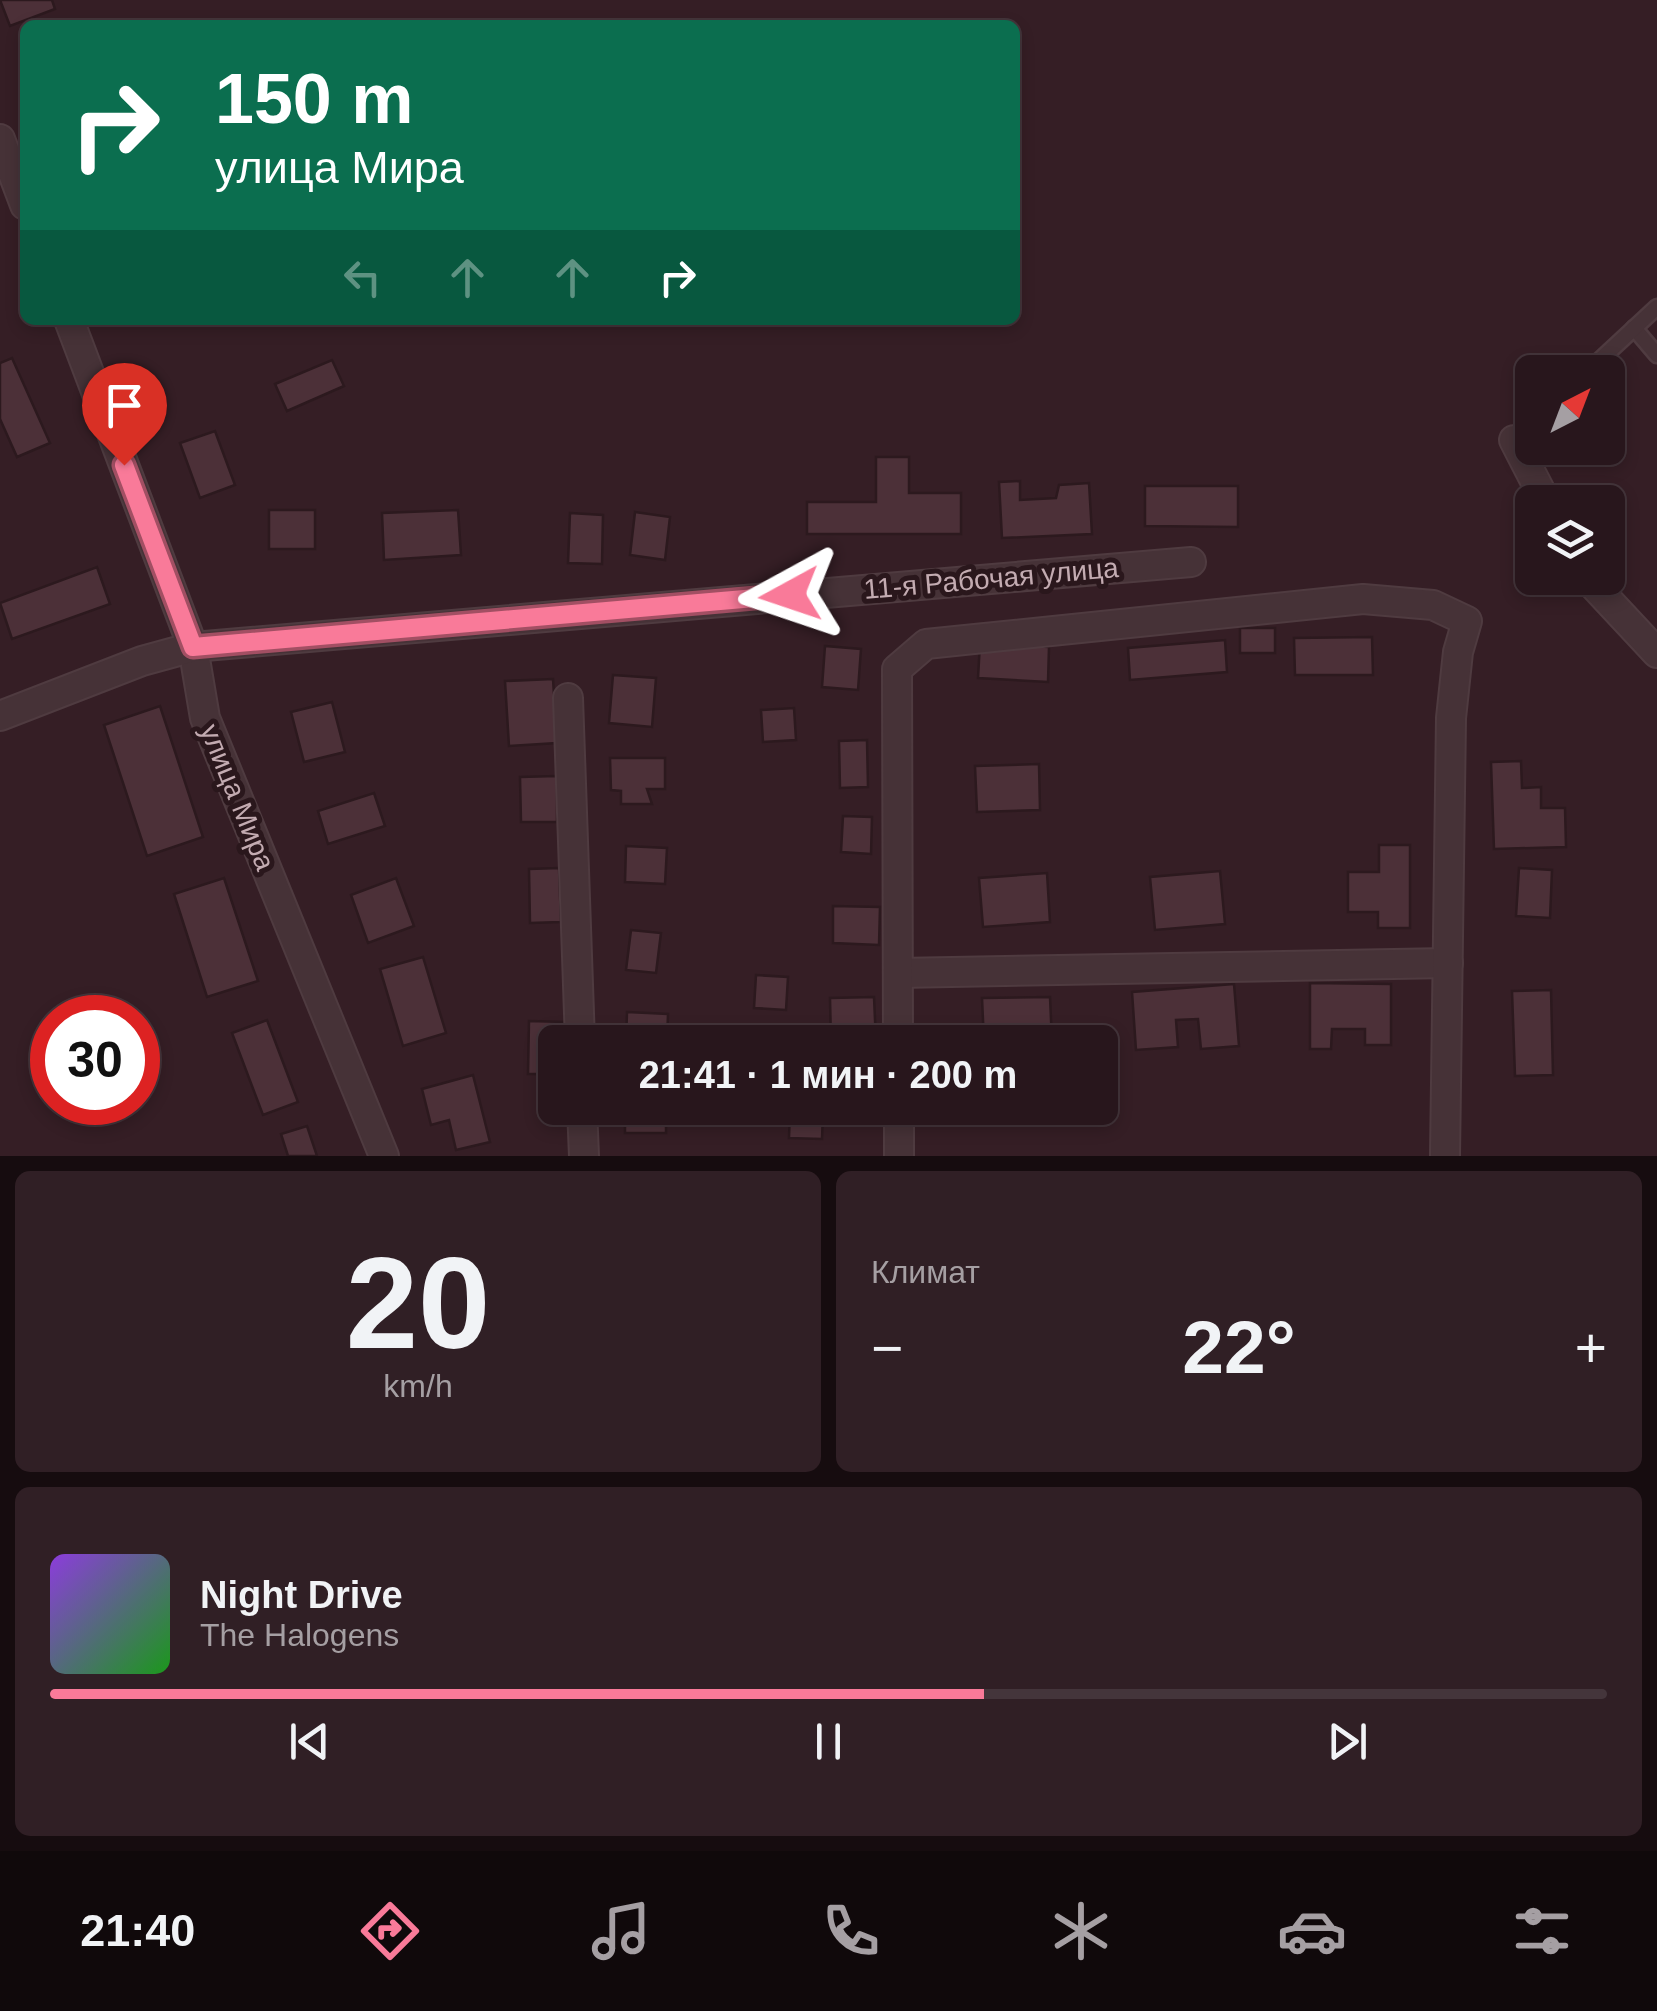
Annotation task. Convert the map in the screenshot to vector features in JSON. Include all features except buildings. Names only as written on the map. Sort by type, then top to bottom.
[{"type":"street","points":[[0,139],[20,191]]},
{"type":"street","name":"улица Мира","points":[[71,325],[193,647],[205,718],[384,1156]]},
{"type":"street","name":"11-я Рабочая улица","points":[[0,716],[142,661],[193,647],[1191,562]]},
{"type":"street","points":[[1602,595],[1657,652]]},
{"type":"street","points":[[898,1025],[898,669],[926,644],[1364,599],[1433,605],[1467,621],[1458,652],[1451,718],[1445,1156]]},
{"type":"street","points":[[568,698],[579,1025]]},
{"type":"street","points":[[898,973],[1448,963]]},
{"type":"street","points":[[583,1125],[584,1156]]},
{"type":"street","points":[[898,1125],[899,1156]]},
{"type":"lane","points":[[1605,355],[1657,307]]},
{"type":"lane","points":[[1634,328],[1657,355]]},
{"type":"route","points":[[124,465],[193,647],[790,595]]}]
